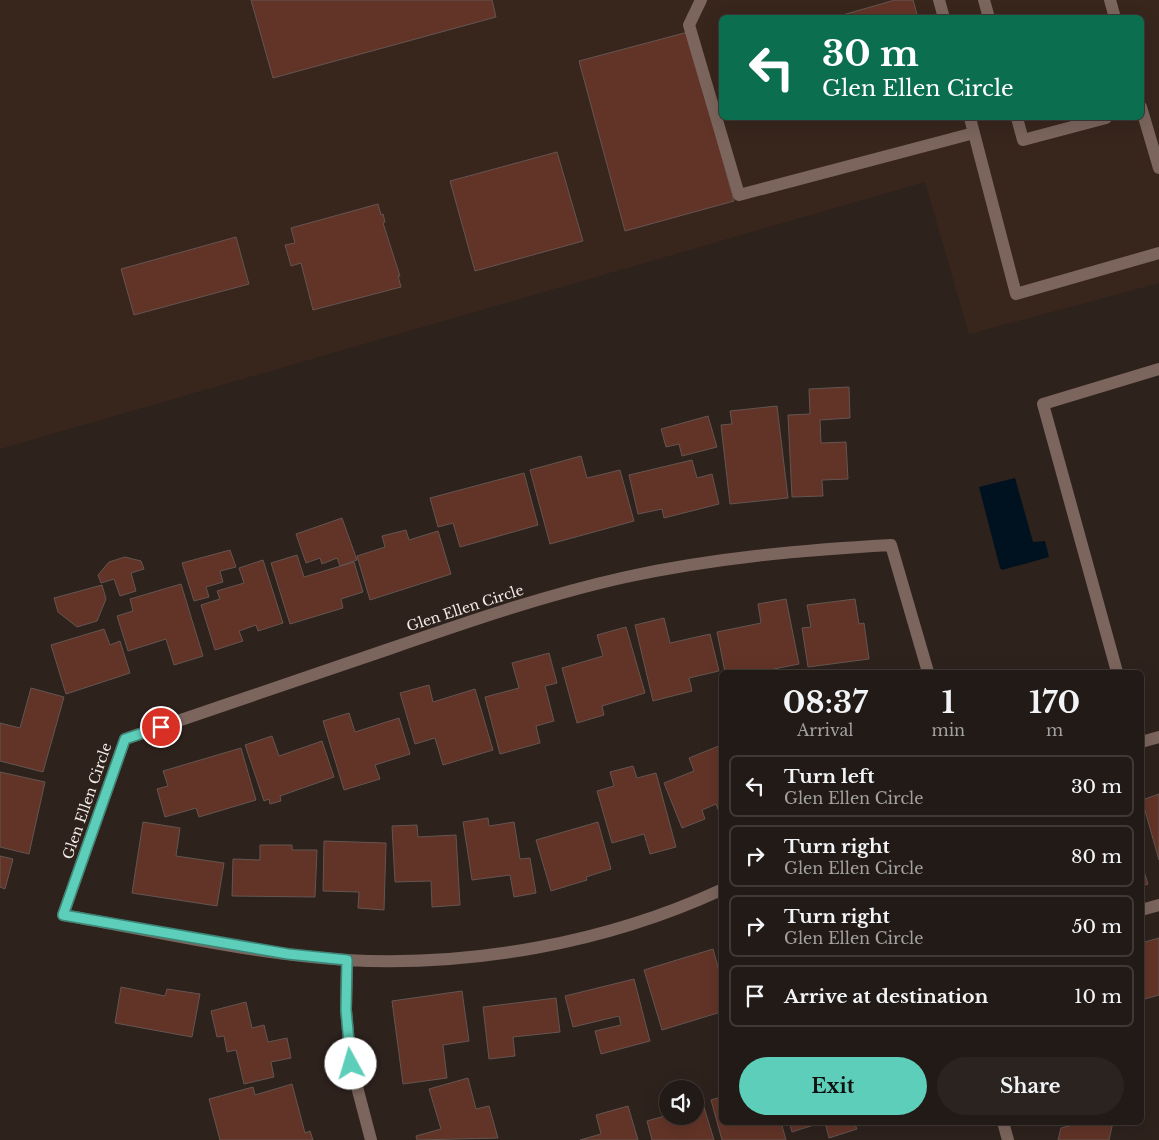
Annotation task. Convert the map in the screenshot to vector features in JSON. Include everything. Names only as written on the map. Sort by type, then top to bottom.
[{"type":"street","points":[[701,0],[689,25],[739,195],[974,133]]},
{"type":"street","points":[[939,0],[943,15]]},
{"type":"street","points":[[984,0],[988,15]]},
{"type":"street","points":[[1110,0],[1114,15]]},
{"type":"street","points":[[1144,118],[1159,168]]},
{"type":"street","points":[[971,120],[1016,294],[1159,254]]},
{"type":"street","points":[[1018,120],[1023,140],[1098,120]]},
{"type":"street","points":[[1116,670],[1043,404],[1159,369]]},
{"type":"street","name":"Glen Ellen Circle","points":[[719,891],[639,922],[571,940],[487,955],[416,960],[347,960],[288,954],[63,915],[125,739],[485,616],[559,594],[626,577],[718,560],[808,549],[891,545],[927,670]]},
{"type":"street","points":[[1144,741],[1159,738]]},
{"type":"street","points":[[1144,909],[1159,905]]},
{"type":"street","points":[[347,960],[346,1010],[351,1064],[371,1140]]},
{"type":"street","points":[[1005,1125],[1008,1140]]},
{"type":"shaded area","points":[[0,0],[1159,0],[1159,283],[969,334],[925,182],[0,449]]},
{"type":"water","points":[[1015,478],[1033,542],[1045,541],[1049,557],[1002,570],[979,487]]},
{"type":"building","points":[[251,0],[492,0],[496,17],[273,78]]},
{"type":"building","points":[[895,0],[913,0],[917,15],[842,15]]},
{"type":"building","points":[[688,32],[734,201],[625,231],[579,61]]},
{"type":"building","points":[[557,152],[583,241],[475,271],[450,181]]},
{"type":"building","points":[[378,204],[381,215],[383,214],[385,222],[383,223],[400,276],[398,276],[401,287],[313,310],[301,263],[291,266],[285,245],[295,243],[291,228]]},
{"type":"building","points":[[236,237],[249,284],[134,315],[121,269]]},
{"type":"building","points":[[849,387],[850,418],[820,420],[821,443],[846,442],[848,479],[822,480],[823,496],[792,497],[788,415],[810,414],[809,389]]},
{"type":"building","points":[[777,406],[788,498],[730,504],[721,425],[732,424],[730,411]]},
{"type":"building","points":[[708,416],[717,447],[682,456],[679,444],[666,447],[661,429]]},
{"type":"building","points":[[581,456],[587,478],[620,470],[634,521],[550,544],[530,470]]},
{"type":"building","points":[[692,460],[697,478],[712,474],[719,504],[664,518],[662,509],[638,514],[629,475]]},
{"type":"building","points":[[524,473],[538,525],[460,547],[453,523],[438,527],[430,498]]},
{"type":"building","points":[[342,518],[357,560],[340,566],[337,558],[322,564],[320,558],[306,563],[296,534]]},
{"type":"building","points":[[406,530],[409,540],[438,531],[451,574],[370,600],[357,556],[385,547],[382,536]]},
{"type":"building","points":[[230,550],[236,567],[220,571],[223,582],[206,587],[209,597],[194,601],[182,563]]},
{"type":"building","points":[[297,555],[304,577],[354,562],[363,592],[341,599],[343,608],[290,624],[271,563]]},
{"type":"building","points":[[125,557],[141,561],[144,569],[131,573],[136,591],[120,596],[114,579],[101,583],[98,575],[109,562]]},
{"type":"building","points":[[263,560],[283,623],[258,631],[256,625],[239,631],[243,641],[215,650],[201,605],[220,599],[217,591],[244,583],[239,568]]},
{"type":"building","points":[[181,584],[203,656],[174,665],[166,639],[128,651],[117,616],[133,611],[130,599]]},
{"type":"building","points":[[102,585],[106,599],[97,621],[77,627],[58,612],[54,598]]},
{"type":"building","points":[[786,599],[799,664],[769,670],[725,670],[717,632],[761,623],[758,604]]},
{"type":"building","points":[[855,599],[859,624],[864,623],[869,659],[808,667],[802,628],[811,627],[807,605]]},
{"type":"building","points":[[664,618],[670,643],[710,634],[719,671],[689,678],[692,691],[653,701],[635,625]]},
{"type":"building","points":[[626,627],[645,693],[602,706],[604,715],[577,723],[562,668],[603,656],[597,635]]},
{"type":"building","points":[[104,629],[110,645],[120,641],[130,673],[66,694],[51,645]]},
{"type":"building","points":[[549,653],[557,683],[545,686],[554,721],[536,726],[540,743],[500,754],[485,697],[519,688],[512,663]]},
{"type":"building","points":[[429,685],[433,702],[475,689],[493,750],[443,765],[435,738],[415,744],[400,693]]},
{"type":"building","points":[[31,688],[64,697],[43,772],[0,761],[0,723],[20,728]]},
{"type":"building","points":[[349,713],[355,732],[399,718],[410,754],[375,765],[380,779],[344,790],[323,721]]},
{"type":"building","points":[[272,736],[279,756],[322,741],[334,777],[280,796],[281,801],[270,804],[269,799],[264,801],[245,745]]},
{"type":"building","points":[[719,746],[719,812],[716,804],[702,810],[705,819],[682,828],[664,783],[694,771],[689,758]]},
{"type":"building","points":[[241,748],[256,800],[199,817],[196,808],[165,817],[157,789],[168,786],[163,771]]},
{"type":"building","points":[[633,766],[637,778],[656,773],[676,847],[650,854],[644,834],[612,843],[597,791],[614,786],[610,772]]},
{"type":"building","points":[[0,772],[45,782],[29,854],[0,847]]},
{"type":"building","points":[[1159,794],[1159,860],[1144,807],[1144,799]]},
{"type":"building","points":[[488,818],[489,826],[514,822],[520,859],[530,858],[536,893],[514,897],[510,875],[472,880],[463,822]]},
{"type":"building","points":[[143,822],[180,828],[176,856],[224,863],[217,906],[132,893]]},
{"type":"building","points":[[598,822],[611,869],[586,877],[587,880],[551,891],[536,840]]},
{"type":"building","points":[[417,825],[418,837],[456,835],[460,905],[432,907],[431,881],[395,882],[392,826]]},
{"type":"building","points":[[324,841],[386,843],[384,910],[358,908],[359,892],[323,891]]},
{"type":"building","points":[[260,845],[292,845],[292,850],[317,850],[315,897],[232,896],[233,859],[260,860]]},
{"type":"building","points":[[0,856],[13,859],[5,889],[0,887]]},
{"type":"building","points":[[1144,871],[1148,884],[1144,885]]},
{"type":"building","points":[[1159,938],[1159,995],[1144,999],[1144,942]]},
{"type":"building","points":[[713,949],[719,971],[719,1013],[662,1030],[644,970]]},
{"type":"building","points":[[634,979],[650,1041],[601,1054],[595,1031],[621,1025],[619,1016],[573,1027],[565,996]]},
{"type":"building","points":[[121,987],[165,996],[167,989],[200,994],[192,1037],[115,1023]]},
{"type":"building","points":[[462,991],[469,1041],[443,1045],[447,1078],[403,1084],[392,1001]]},
{"type":"building","points":[[556,998],[560,1032],[513,1037],[515,1056],[489,1059],[483,1007]]},
{"type":"building","points":[[246,1002],[252,1028],[264,1025],[268,1042],[287,1038],[291,1058],[271,1062],[274,1077],[244,1084],[236,1050],[227,1052],[224,1036],[217,1037],[211,1011]]},
{"type":"building","points":[[468,1078],[476,1109],[489,1106],[498,1138],[417,1140],[416,1136],[441,1129],[429,1089]]},
{"type":"building","points":[[292,1084],[305,1133],[310,1131],[313,1140],[220,1140],[209,1099],[253,1087],[255,1095]]},
{"type":"building","points":[[719,1098],[719,1125],[782,1125],[786,1140],[722,1140],[711,1100]]},
{"type":"building","points":[[628,1106],[638,1140],[580,1140],[601,1134],[596,1115]]},
{"type":"building","points":[[704,1107],[714,1140],[652,1140],[647,1121],[659,1118],[659,1125],[704,1125]]},
{"type":"building","points":[[790,1125],[814,1125],[792,1132]]},
{"type":"building","points":[[826,1125],[855,1125],[857,1129],[829,1138]]},
{"type":"building","points":[[1073,1125],[1112,1125],[1109,1140],[1058,1140],[1061,1128]]},
{"type":"route","points":[[161,727],[125,739],[63,915],[288,954],[347,960],[346,1010],[351,1064]]}]
